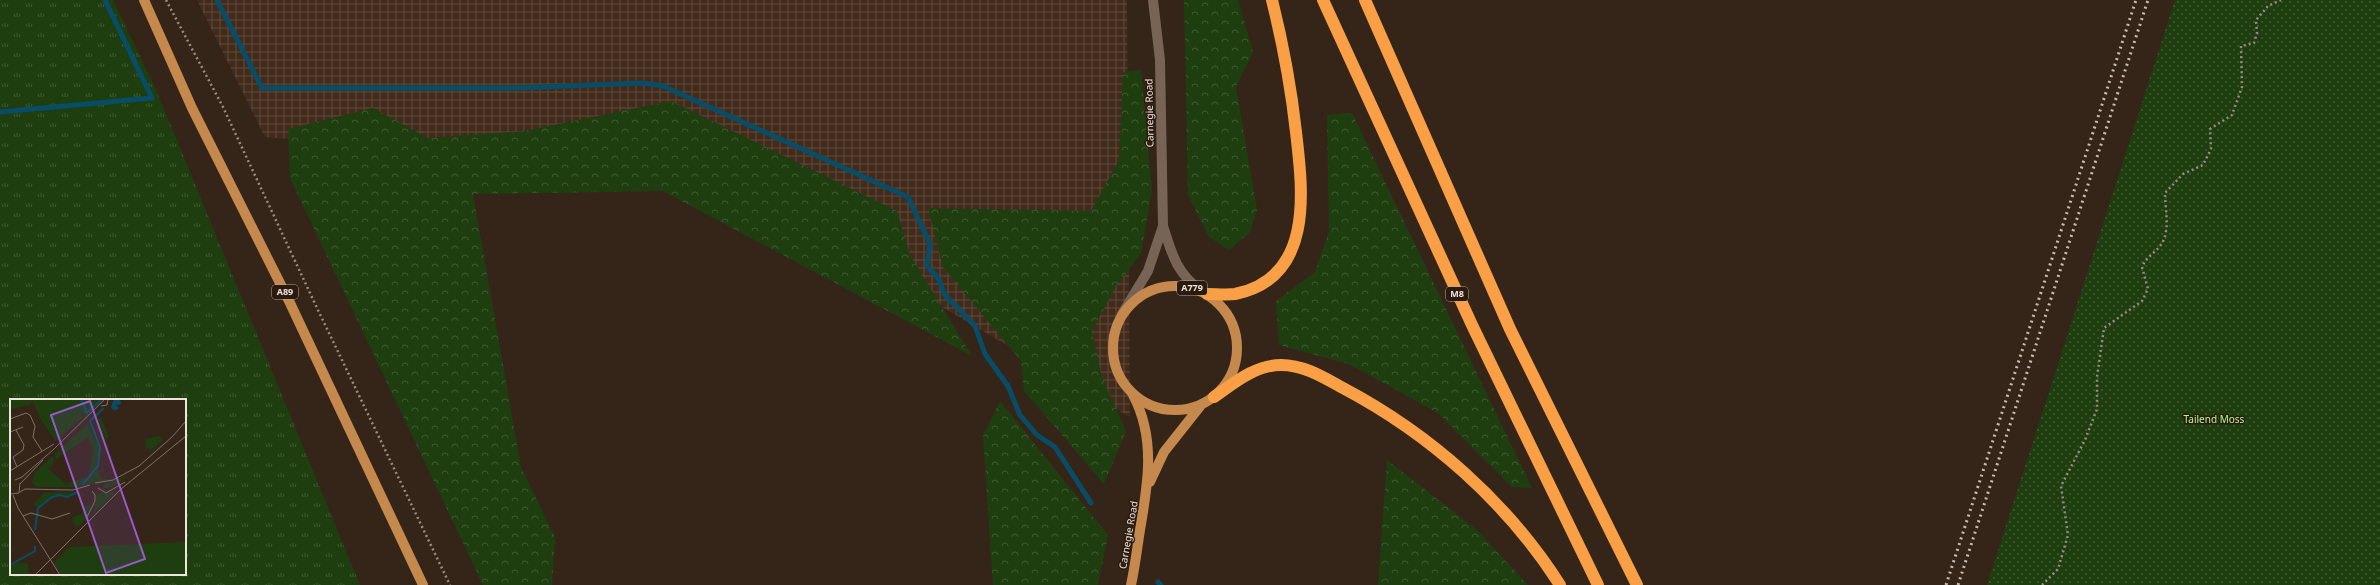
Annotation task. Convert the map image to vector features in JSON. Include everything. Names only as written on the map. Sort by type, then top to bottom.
[{"type":"highway","points":[[1204,292],[1234,294],[1254,288],[1267,280],[1288,258],[1298,231],[1301,199],[1298,148],[1289,76],[1272,0]]},
{"type":"highway","name":"M8","points":[[1322,0],[1472,325],[1598,585]]},
{"type":"highway","points":[[1365,0],[1510,329],[1637,585]]},
{"type":"highway","points":[[1214,397],[1242,377],[1261,368],[1280,365],[1297,366],[1314,372],[1367,400],[1440,451],[1477,485],[1515,523],[1560,585]]},
{"type":"main road","name":"A89","points":[[144,0],[192,108],[290,303],[423,585]]},
{"type":"main road","name":"A779","points":[[1165,286],[1183,286],[1204,292],[1223,307],[1233,324],[1237,344],[1235,364],[1227,382],[1214,397],[1203,404],[1189,409],[1173,410],[1158,408],[1144,402],[1132,393],[1119,376],[1113,355],[1114,334],[1122,314],[1134,301],[1149,291],[1165,286]]},
{"type":"main road","name":"Carnegie Road","points":[[1131,585],[1148,489],[1148,433],[1132,393]]},
{"type":"main road","name":"Carnegie Road","points":[[1148,489],[1164,452],[1203,404]]},
{"type":"street","name":"Carnegie Road","points":[[1153,0],[1160,60],[1163,226],[1178,268],[1204,292]]},
{"type":"street","name":"Carnegie Road","points":[[1122,314],[1148,272],[1163,226]]},
{"type":"path","points":[[166,0],[223,107],[317,308],[450,585]]},
{"type":"path","points":[[2042,585],[2058,569],[2068,535],[2061,486],[2085,440],[2097,409],[2097,376],[2104,328],[2142,301],[2148,289],[2142,266],[2146,258],[2161,245],[2166,233],[2165,194],[2183,174],[2203,165],[2211,149],[2210,129],[2232,115],[2242,87],[2241,46],[2254,43],[2257,33],[2255,26],[2256,20],[2268,6],[2281,0]]},
{"type":"shaded area","points":[[197,0],[1127,0],[1130,417],[720,177],[265,137]]},
{"type":"green space","points":[[0,0],[113,0],[157,92],[360,585],[0,585]]},
{"type":"green space","points":[[1184,0],[1238,0],[1253,52],[1236,87],[1257,210],[1250,232],[1229,250],[1209,237],[1188,195]]},
{"type":"green space","name":"Tailend Moss","points":[[2175,0],[2380,0],[2380,585],[1987,585]]},
{"type":"green space","points":[[1141,70],[1152,191],[1141,253],[1116,286],[1092,331],[1102,377],[1126,431],[1104,484],[1024,391],[1021,361],[943,267],[928,208],[1091,211],[1119,160],[1123,72]]},
{"type":"green space","points":[[671,101],[897,211],[910,255],[972,356],[663,191],[473,194],[521,467],[555,537],[552,585],[483,585],[290,178],[288,129],[373,108],[428,138],[525,131]]},
{"type":"green space","points":[[1352,113],[1532,488],[1512,487],[1438,413],[1349,364],[1279,345],[1276,301],[1315,272],[1329,232],[1327,115]]},
{"type":"green space","points":[[1000,401],[1108,535],[1098,585],[993,585],[983,436]]},
{"type":"green space","points":[[1387,460],[1477,530],[1528,585],[1378,585]]},
{"type":"waterway","points":[[0,112],[152,98],[105,0]]},
{"type":"waterway","points":[[217,0],[262,88],[514,88],[643,83],[663,86],[908,197],[930,244],[927,266],[938,278],[945,295],[975,326],[985,354],[1008,386],[1020,415],[1037,435],[1055,447],[1091,503]]},
{"type":"waterway","points":[[1158,582],[1161,585]]},
{"type":"railway","points":[[1946,585],[2136,0]]},
{"type":"railway","points":[[1958,585],[2148,0]]}]
